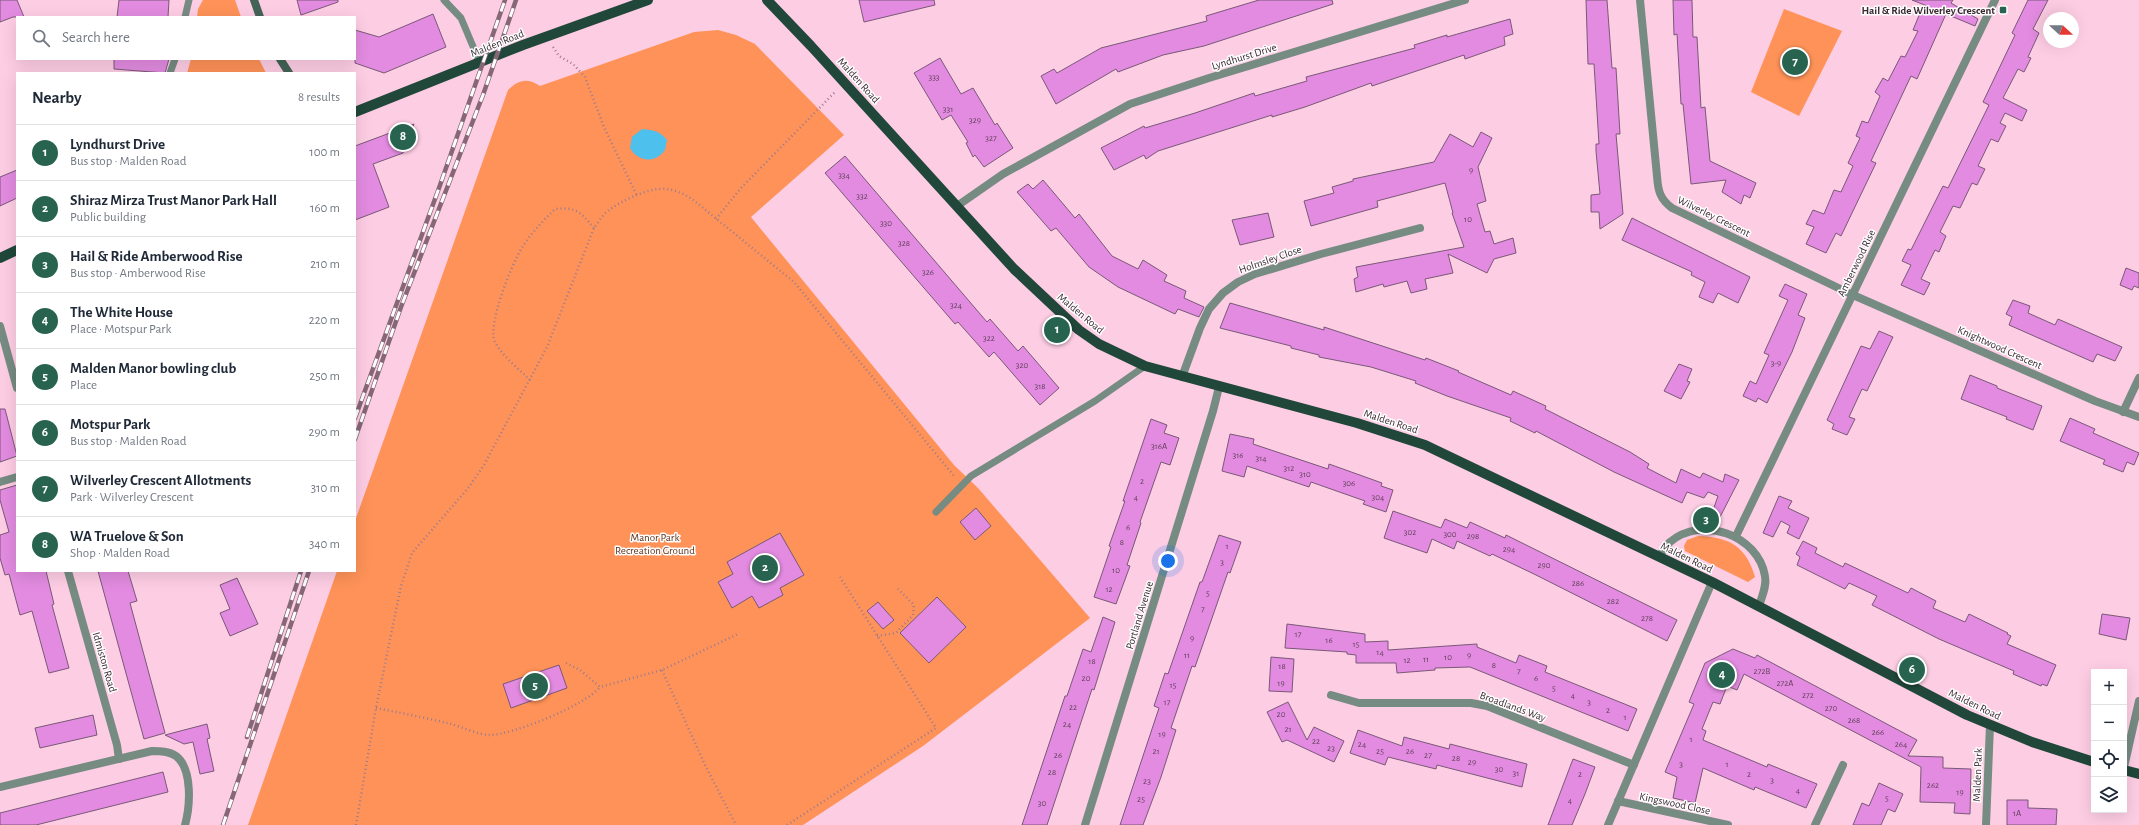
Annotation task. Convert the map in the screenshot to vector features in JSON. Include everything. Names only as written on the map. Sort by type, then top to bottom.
[{"type":"main road","points":[[254,0],[260,16]]},
{"type":"main road","name":"Malden Road","points":[[356,112],[545,37],[648,0]]},
{"type":"main road","name":"Malden Road","points":[[767,0],[844,82],[1014,269],[1079,330],[1099,344],[1145,366],[1182,378],[1357,423],[1425,445],[1712,582],[1990,725],[2091,761]]},
{"type":"main road","points":[[281,60],[288,72]]},
{"type":"main road","points":[[0,258],[16,250]]},
{"type":"main road","points":[[2127,770],[2139,774]]},
{"type":"street","name":"Lyndhurst Drive","points":[[957,206],[1003,174],[1130,104],[1209,78],[1465,0]]},
{"type":"street","name":"Wilverley Crescent","points":[[1640,0],[1659,194],[1663,202],[1672,208],[1853,295]]},
{"type":"street","name":"Amberwood Rise","points":[[1736,536],[1994,0]]},
{"type":"street","name":"Holmsley Close","points":[[1182,378],[1200,328],[1209,309],[1223,293],[1238,282],[1255,274],[1321,254],[1420,228]]},
{"type":"street","name":"Knightwood Crescent","points":[[1853,295],[2095,401],[2139,417]]},
{"type":"street","points":[[0,326],[16,384]]},
{"type":"street","points":[[2123,412],[2139,378]]},
{"type":"street","name":"Portland Avenue","points":[[1085,825],[1214,411],[1219,387]]},
{"type":"street","points":[[0,482],[16,477]]},
{"type":"street","points":[[1659,556],[1670,542],[1687,534],[1706,529],[1736,536],[1751,548],[1761,562],[1766,577],[1765,589],[1759,606]]},
{"type":"street","name":"Idmiston Road","points":[[68,572],[117,745],[119,759]]},
{"type":"street","points":[[1608,825],[1712,582]]},
{"type":"street","name":"Broadlands Way","points":[[1331,695],[1359,703],[1471,703],[1487,706],[1634,765]]},
{"type":"street","points":[[2127,755],[2139,701]]},
{"type":"street","name":"Malden Park","points":[[1986,825],[1990,725]]},
{"type":"street","points":[[0,787],[152,751],[165,751],[176,756],[181,762],[189,788],[185,825]]},
{"type":"street","points":[[1815,825],[1843,765]]},
{"type":"street","name":"Kingswood Close","points":[[1618,801],[1728,825]]},
{"type":"lane","points":[[185,16],[189,0]]},
{"type":"lane","points":[[444,0],[461,18],[480,63]]},
{"type":"lane","points":[[170,72],[175,60]]},
{"type":"lane","points":[[936,512],[961,485],[972,476],[1095,401],[1145,366]]},
{"type":"path","points":[[545,37],[559,56],[573,64],[585,77],[604,127],[637,196]]},
{"type":"path","points":[[716,219],[741,188],[844,82]]},
{"type":"path","points":[[356,825],[376,708],[401,586],[412,553],[469,487],[484,465],[530,380],[559,318],[594,228],[607,212],[622,202],[637,196],[665,189],[679,192],[692,199],[794,282],[961,485]]},
{"type":"path","points":[[530,380],[504,355],[494,340],[495,315],[507,280],[520,251],[536,228],[555,209],[567,208],[579,211],[594,228]]},
{"type":"path","points":[[787,825],[936,728],[840,577]]},
{"type":"path","points":[[877,636],[896,633],[913,615],[914,605],[896,587]]},
{"type":"path","points":[[376,708],[451,724],[489,735],[517,729],[548,717],[585,701],[594,695],[600,687],[662,670],[738,634]]},
{"type":"path","points":[[566,662],[580,670],[600,687]]},
{"type":"path","points":[[662,670],[705,765],[736,825]]},
{"type":"green space","points":[[203,0],[235,0],[241,16],[197,16],[198,9]]},
{"type":"green space","points":[[1784,9],[1842,31],[1799,116],[1751,92]]},
{"type":"green space","name":"Manor Park Recreation Ground","points":[[718,30],[736,35],[755,44],[844,135],[751,217],[954,465],[978,488],[1090,618],[923,746],[803,825],[248,825],[337,572],[356,572],[356,518],[508,90],[515,84],[523,81],[531,81],[540,86],[694,32]]},
{"type":"green space","points":[[191,60],[260,60],[266,72],[187,72]]},
{"type":"green space","points":[[1698,536],[1719,538],[1735,545],[1747,558],[1755,577],[1748,582],[1685,551],[1684,546],[1687,540]]},
{"type":"water","points":[[642,129],[656,132],[667,140],[665,150],[656,158],[647,160],[637,156],[630,148],[632,137]]},
{"type":"building","points":[[0,0],[17,0],[24,16],[16,16],[0,22]]},
{"type":"building","points":[[119,0],[169,0],[168,16],[117,16]]},
{"type":"building","points":[[297,0],[338,0],[338,2],[301,15]]},
{"type":"building","points":[[859,0],[934,0],[935,5],[864,22]]},
{"type":"building","points":[[1259,0],[1332,0],[1333,4],[1204,46],[1163,55],[1118,72],[1116,69],[1056,104],[1041,76],[1054,69],[1057,73],[1101,48],[1207,21],[1206,16]]},
{"type":"building","points":[[1586,0],[1607,0],[1612,68],[1616,68],[1620,134],[1616,134],[1623,214],[1600,229],[1599,212],[1591,212],[1591,195],[1600,194],[1596,151],[1596,144],[1599,144],[1594,64],[1588,64]]},
{"type":"building","points":[[1673,0],[1692,0],[1693,37],[1697,37],[1701,108],[1705,107],[1710,161],[1756,183],[1750,198],[1744,195],[1741,204],[1722,192],[1726,180],[1691,184],[1683,104],[1681,104],[1677,34],[1674,35]]},
{"type":"building","points":[[1912,0],[1953,0],[1951,3],[1978,19],[1975,26],[1946,14],[1917,79],[1911,76],[1871,161],[1876,163],[1841,236],[1836,233],[1826,253],[1806,244],[1814,227],[1806,224],[1813,210],[1824,214],[1834,190],[1841,192],[1853,166],[1848,163],[1860,138],[1856,136],[1862,121],[1868,123],[1880,96],[1875,92],[1883,78],[1888,81],[1901,56],[1905,57],[1918,31],[1913,30],[1920,13],[1923,14],[1927,6]]},
{"type":"building","points":[[2028,0],[2048,0],[2033,29],[2039,33],[2028,57],[2031,58],[2024,72],[2018,69],[2003,98],[2027,110],[2022,121],[2005,113],[2000,123],[2006,126],[1998,142],[1991,139],[1978,166],[1985,169],[1977,185],[1972,183],[1960,208],[1953,206],[1940,232],[1946,236],[1939,252],[1935,250],[1921,279],[1930,283],[1924,295],[1901,285],[1911,265],[1902,261],[1908,249],[1911,250],[1943,186],[1948,188],[1989,105],[1983,102],[2015,35],[2012,33]]},
{"type":"building","points":[[433,14],[446,47],[384,73],[355,63],[356,30],[379,37]]},
{"type":"building","points":[[1510,19],[1513,34],[1504,37],[1505,45],[1465,59],[1464,55],[1372,86],[1371,83],[1305,107],[1272,117],[1272,115],[1158,151],[1146,159],[1144,155],[1114,170],[1101,148],[1144,126],[1145,128],[1195,113],[1254,93],[1255,96],[1307,81],[1306,77],[1415,48],[1414,45]]},
{"type":"building","points":[[940,58],[961,94],[973,88],[995,125],[997,123],[1013,148],[984,167],[975,155],[973,157],[966,143],[968,142],[951,115],[942,120],[914,73]]},
{"type":"building","points":[[114,60],[169,60],[165,72],[114,69]]},
{"type":"building","points":[[414,124],[403,153],[373,164],[389,207],[356,220],[356,146]]},
{"type":"building","points":[[1481,132],[1492,138],[1478,167],[1486,201],[1477,204],[1485,232],[1490,231],[1494,244],[1513,238],[1516,253],[1494,259],[1487,273],[1448,254],[1453,273],[1425,279],[1427,289],[1411,293],[1407,281],[1384,287],[1383,284],[1356,292],[1354,279],[1358,277],[1356,267],[1464,247],[1452,213],[1445,183],[1377,201],[1378,207],[1311,226],[1304,201],[1334,193],[1332,187],[1353,181],[1353,179],[1434,162],[1450,134],[1473,147]]},
{"type":"building","points":[[845,156],[987,322],[990,319],[1018,351],[1023,346],[1059,388],[1040,405],[994,352],[989,357],[958,322],[955,324],[825,173]]},
{"type":"building","points":[[16,170],[16,198],[0,206],[0,177]]},
{"type":"building","points":[[1043,180],[1075,218],[1079,214],[1112,256],[1138,269],[1143,260],[1167,275],[1164,281],[1186,291],[1184,298],[1204,307],[1199,317],[1178,309],[1175,314],[1118,287],[1089,267],[1056,228],[1051,231],[1017,192],[1028,184],[1033,189]]},
{"type":"building","points":[[1268,213],[1274,237],[1240,245],[1232,220]]},
{"type":"building","points":[[1632,218],[1750,277],[1738,303],[1718,293],[1713,303],[1699,297],[1705,282],[1691,275],[1692,272],[1622,240]]},
{"type":"building","points":[[2126,268],[2139,273],[2139,288],[2134,286],[2132,290],[2120,285]]},
{"type":"building","points":[[1785,284],[1807,294],[1798,315],[1805,318],[1792,352],[1767,403],[1758,398],[1756,402],[1743,396],[1750,381],[1756,384],[1769,355],[1764,353],[1788,300],[1779,296]]},
{"type":"building","points":[[2013,300],[2030,306],[2028,313],[2055,325],[2058,319],[2122,347],[2115,361],[2097,354],[2093,362],[2009,325],[2012,317],[2006,314]]},
{"type":"building","points":[[1230,303],[1324,330],[1324,327],[1425,360],[1426,358],[1459,371],[1458,372],[1511,395],[1513,391],[1546,406],[1545,409],[1630,452],[1649,464],[1647,468],[1676,483],[1681,469],[1700,478],[1703,473],[1723,482],[1725,474],[1739,480],[1719,519],[1711,516],[1718,496],[1708,492],[1704,498],[1687,492],[1682,503],[1614,472],[1536,431],[1535,433],[1510,421],[1511,418],[1447,396],[1415,383],[1416,381],[1371,367],[1319,357],[1319,355],[1291,348],[1291,346],[1220,328]]},
{"type":"building","points":[[1879,331],[1893,337],[1867,391],[1862,389],[1849,417],[1855,419],[1847,435],[1832,429],[1834,424],[1827,420],[1861,346],[1870,349]]},
{"type":"building","points":[[1679,364],[1692,369],[1687,381],[1690,382],[1681,399],[1664,391]]},
{"type":"building","points":[[1970,375],[1997,386],[1997,388],[2042,406],[2033,430],[2006,419],[2007,417],[1961,399]]},
{"type":"building","points":[[0,409],[5,409],[16,456],[0,462]]},
{"type":"building","points":[[2070,418],[2095,429],[2093,433],[2139,453],[2134,465],[2127,462],[2123,472],[2103,464],[2105,460],[2060,441]]},
{"type":"building","points":[[1151,419],[1167,425],[1164,433],[1179,438],[1170,465],[1161,462],[1140,522],[1141,523],[1127,565],[1130,566],[1116,604],[1094,597],[1111,547],[1109,546],[1125,501],[1123,501]]},
{"type":"building","points":[[1230,434],[1254,439],[1253,444],[1328,469],[1329,464],[1382,483],[1381,486],[1393,490],[1386,512],[1363,504],[1365,501],[1311,482],[1309,487],[1247,466],[1244,477],[1222,471]]},
{"type":"building","points":[[16,485],[16,572],[46,572],[54,604],[52,605],[69,668],[49,673],[32,611],[20,615],[9,574],[5,575],[0,558],[0,535],[9,532],[0,500],[0,490]]},
{"type":"building","points":[[1779,496],[1792,501],[1788,508],[1809,518],[1799,539],[1787,533],[1790,526],[1781,521],[1773,537],[1763,533]]},
{"type":"building","points":[[976,508],[991,526],[975,540],[960,522]]},
{"type":"building","points":[[1393,511],[1441,528],[1445,519],[1467,528],[1470,522],[1505,538],[1506,535],[1677,620],[1667,641],[1492,554],[1490,556],[1457,541],[1454,549],[1432,539],[1427,553],[1384,538]]},
{"type":"building","points":[[780,533],[804,575],[780,588],[783,595],[759,608],[752,596],[732,608],[718,582],[733,574],[727,562]]},
{"type":"building","points":[[1219,535],[1241,542],[1230,573],[1228,572],[1195,667],[1192,666],[1171,728],[1176,730],[1161,777],[1143,825],[1120,825],[1159,708],[1154,706],[1165,673],[1168,674],[1200,582],[1202,582]]},
{"type":"building","points":[[1803,541],[1817,548],[1815,553],[1843,567],[1845,563],[1908,593],[1911,588],[1936,601],[1933,608],[1965,622],[1969,614],[2008,633],[2007,634],[2011,636],[2007,644],[2056,665],[2047,686],[2042,684],[2041,686],[2013,674],[2014,671],[1939,639],[1872,605],[1877,596],[1849,583],[1845,589],[1797,565],[1800,557],[1796,554]]},
{"type":"building","points":[[98,572],[128,572],[137,601],[130,603],[165,733],[144,739]]},
{"type":"building","points":[[237,578],[258,624],[230,636],[220,613],[230,609],[220,585]]},
{"type":"building","points":[[937,597],[966,627],[929,663],[900,633]]},
{"type":"building","points":[[878,602],[894,620],[883,629],[867,611]]},
{"type":"building","points":[[2102,614],[2130,618],[2126,640],[2099,634]]},
{"type":"building","points":[[1103,617],[1115,622],[1094,690],[1092,689],[1047,825],[1022,825],[1065,696],[1067,696],[1083,649],[1091,652]]},
{"type":"building","points":[[1287,624],[1365,634],[1365,642],[1388,641],[1388,650],[1477,644],[1477,647],[1516,663],[1519,655],[1547,666],[1545,672],[1637,709],[1628,731],[1470,667],[1435,668],[1435,670],[1397,673],[1396,663],[1356,663],[1356,655],[1347,654],[1347,652],[1285,648]]},
{"type":"building","points":[[1733,649],[1755,658],[1757,655],[1917,740],[1908,756],[1943,757],[1943,768],[1971,769],[1970,814],[1954,813],[1955,803],[1920,802],[1921,767],[1744,674],[1737,690],[1727,686],[1720,704],[1713,702],[1702,729],[1706,731],[1703,740],[1767,767],[1768,764],[1817,784],[1806,808],[1755,787],[1754,790],[1703,768],[1695,803],[1673,798],[1677,777],[1665,772],[1694,704],[1689,702],[1705,663]]},
{"type":"building","points":[[1271,657],[1294,659],[1292,692],[1269,691]]},
{"type":"building","points":[[559,665],[567,688],[511,708],[503,684]]},
{"type":"building","points":[[1288,702],[1307,740],[1314,727],[1344,741],[1334,762],[1287,740],[1282,742],[1267,712]]},
{"type":"building","points":[[93,715],[97,735],[40,748],[35,728]]},
{"type":"building","points":[[207,724],[210,738],[207,739],[214,771],[200,774],[193,742],[184,744],[165,735]]},
{"type":"building","points":[[1358,730],[1402,746],[1404,737],[1449,749],[1450,744],[1527,764],[1522,787],[1437,765],[1436,769],[1388,757],[1385,765],[1350,753]]},
{"type":"building","points":[[1573,759],[1595,767],[1585,794],[1572,825],[1548,825]]},
{"type":"building","points":[[163,772],[168,792],[36,825],[0,825],[0,813]]},
{"type":"building","points":[[1879,783],[1903,794],[1895,812],[1888,809],[1881,825],[1853,825],[1862,803],[1869,806]]},
{"type":"building","points":[[2007,800],[2028,800],[2028,808],[2057,809],[2056,825],[2007,825]]},
{"type":"railway","points":[[356,415],[439,188],[505,0]]},
{"type":"railway","points":[[356,436],[401,307],[483,95],[516,0]]},
{"type":"railway","points":[[247,737],[301,572]]},
{"type":"railway","points":[[223,825],[309,572]]},
{"type":"place","name":"Hail & Ride Wilverley Crescent","points":[[2003,10]]},
{"type":"place","name":"Wilverley Crescent Allotments","points":[[1795,62]]},
{"type":"place","name":"WA Truelove & Son","points":[[403,137]]},
{"type":"place","name":"Lyndhurst Drive","points":[[1057,330]]},
{"type":"place","name":"Hail & Ride Amberwood Rise","points":[[1706,520]]},
{"type":"place","name":"Shiraz Mirza Trust Manor Park Hall","points":[[765,568]]},
{"type":"place","name":"Motspur Park","points":[[1912,670]]},
{"type":"place","name":"The White House","points":[[1722,675]]},
{"type":"place","name":"Malden Manor bowling club","points":[[535,686]]}]
